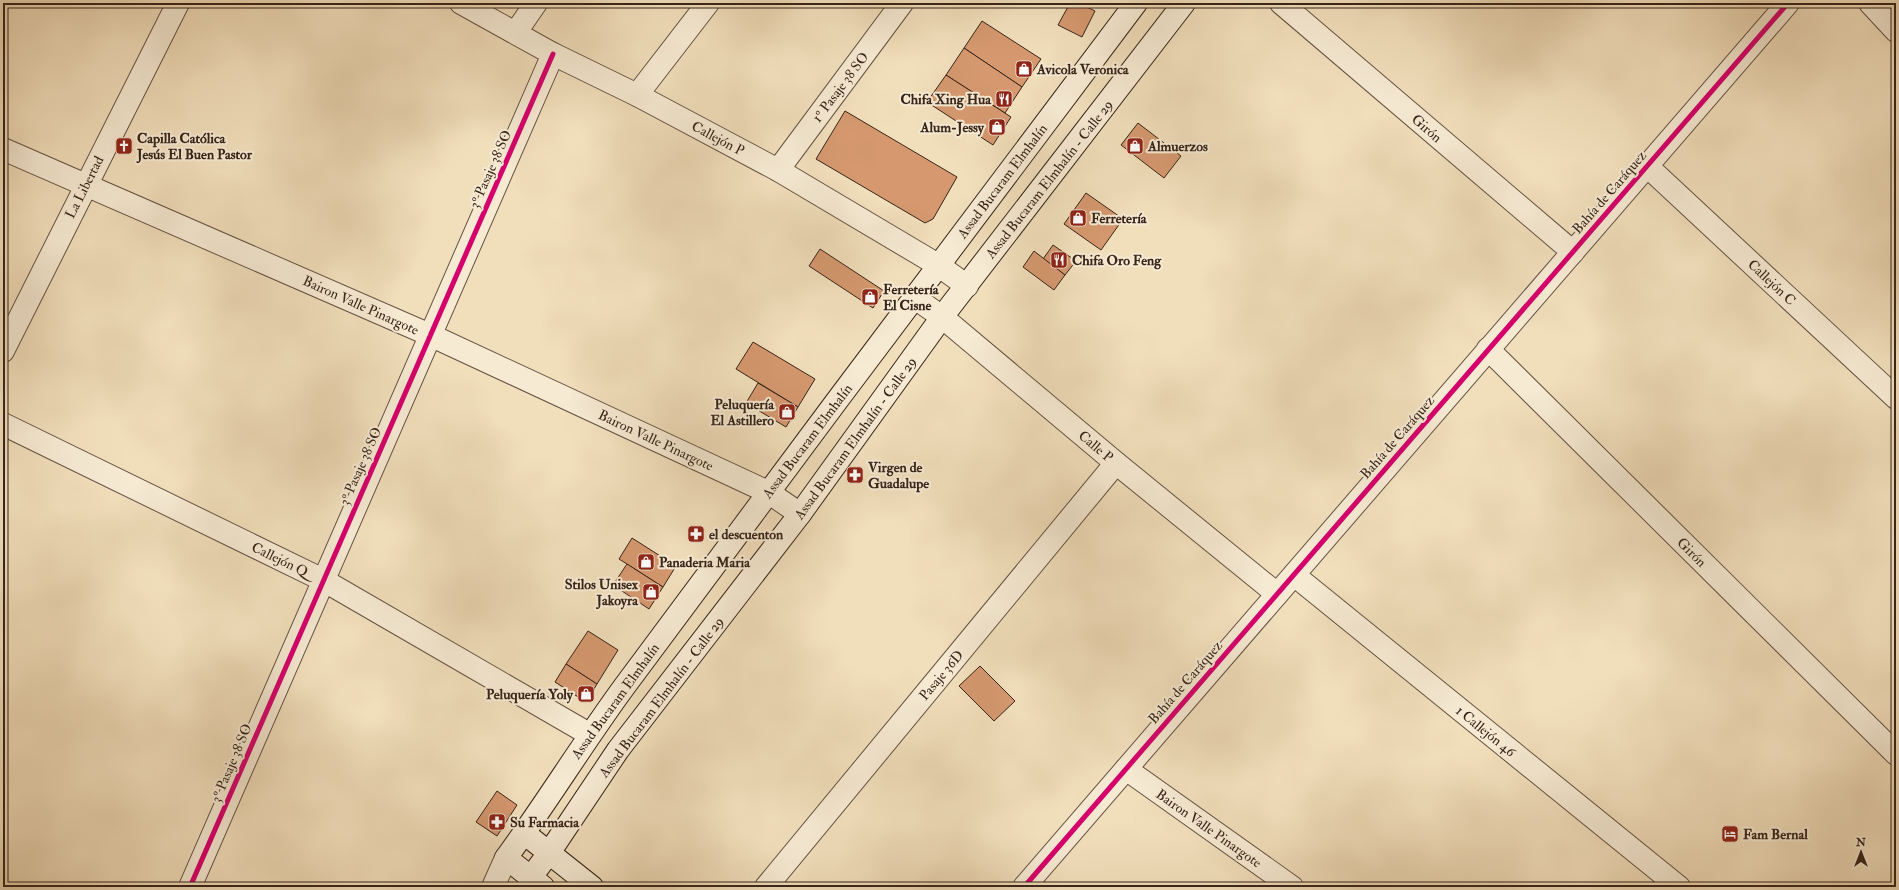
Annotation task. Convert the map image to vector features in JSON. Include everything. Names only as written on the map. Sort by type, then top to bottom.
[{"type":"street","name":"La Libertad","points":[[3,351],[85,184],[178,3]]},
{"type":"street","name":"Callejón P","points":[[461,3],[516,32],[553,54],[638,95],[778,170],[938,265],[967,286]]},
{"type":"street","points":[[516,32],[536,3]]},
{"type":"street","points":[[638,95],[708,3]]},
{"type":"street","name":"1º Pasaje 38 SO","points":[[778,170],[902,3]]},
{"type":"street","name":"Assad Bucaram Elmhalín","points":[[493,887],[506,858],[589,734],[768,492],[916,298],[938,265],[1136,3]]},
{"type":"street","name":"Assad Bucaram Elmhalín - Calle 29","points":[[531,884],[549,854],[618,750],[800,514],[942,317],[1184,3]]},
{"type":"street","name":"Girón","points":[[1281,3],[1572,252]]},
{"type":"street","name":"Bahía de Caráquez","points":[[1024,887],[1788,3]]},
{"type":"street","points":[[1870,3],[1896,31]]},
{"type":"street","name":"3º Pasaje 38 SO","points":[[190,887],[553,54]]},
{"type":"street","name":"Bairon Valle Pinargote","points":[[3,149],[430,335],[768,492],[800,514]]},
{"type":"street","name":"Callejón C","points":[[1647,166],[1896,398]]},
{"type":"street","name":"Calle P","points":[[916,298],[942,317],[1116,463],[1277,594]]},
{"type":"street","name":"Girón","points":[[1488,349],[1896,754]]},
{"type":"street","name":"Callejón Q","points":[[3,424],[323,580],[589,734]]},
{"type":"street","name":"Pasaje 36D","points":[[766,887],[1116,463]]},
{"type":"street","name":"1 Callejón 46","points":[[1294,575],[1679,887]]},
{"type":"street","name":"Bairon Valle Pinargote","points":[[1126,769],[1292,887]]},
{"type":"street","points":[[524,833],[592,887]]},
{"type":"street","points":[[506,858],[531,884]]},
{"type":"building","points":[[1070,3],[1079,3],[1095,11],[1082,37],[1058,25]]},
{"type":"building","points":[[982,21],[1041,59],[1022,87],[964,48]]},
{"type":"building","points":[[964,48],[1022,87],[1005,113],[946,75]]},
{"type":"building","points":[[946,75],[1011,117],[993,145],[927,102]]},
{"type":"building","points":[[845,111],[957,177],[933,219],[925,223],[816,159]]},
{"type":"building","points":[[1138,123],[1181,156],[1164,178],[1121,145]]},
{"type":"building","points":[[1086,193],[1123,219],[1101,250],[1064,224]]},
{"type":"building","name":"Chifa Oro Feng","points":[[1053,245],[1076,261],[1065,275],[1043,259]]},
{"type":"building","points":[[820,249],[884,291],[873,308],[809,266]]},
{"type":"building","points":[[1034,251],[1065,275],[1054,290],[1023,267]]},
{"type":"building","points":[[753,342],[815,379],[798,407],[736,369]]},
{"type":"building","points":[[758,383],[798,407],[786,427],[746,403]]},
{"type":"building","name":"Panaderia Maria","points":[[632,538],[676,566],[663,587],[619,559]]},
{"type":"building","points":[[627,564],[663,587],[649,609],[613,585]]},
{"type":"building","points":[[588,631],[618,650],[597,684],[566,664]]},
{"type":"building","points":[[566,664],[597,684],[586,702],[555,682]]},
{"type":"building","points":[[980,666],[1015,701],[994,721],[959,686]]},
{"type":"building","points":[[497,791],[517,805],[497,836],[476,822]]},
{"type":"cycle path","points":[[1024,887],[1788,3]]},
{"type":"cycle path","points":[[190,887],[553,54]]},
{"type":"place","name":"Avicola Veronica","points":[[1024,69]]},
{"type":"place","name":"Chifa Xing Hua","points":[[1004,99]]},
{"type":"place","name":"Alum-Jessy","points":[[997,127]]},
{"type":"place","name":"Capilla Católica Jesús El Buen Pastor","points":[[124,146]]},
{"type":"place","name":"Almuerzos","points":[[1135,146]]},
{"type":"place","name":"Ferretería","points":[[1078,218]]},
{"type":"place","name":"Chifa Oro Feng","points":[[1059,260]]},
{"type":"place","name":"Ferretería El Cisne","points":[[870,297]]},
{"type":"place","name":"Peluquería El Astillero","points":[[787,412]]},
{"type":"place","name":"Virgen de Guadalupe","points":[[855,475]]},
{"type":"place","name":"el descuenton","points":[[696,534]]},
{"type":"place","name":"Panaderia Maria","points":[[646,562]]},
{"type":"place","name":"Stilos Unisex Jakoyra","points":[[651,592]]},
{"type":"place","name":"Peluquería Yoly","points":[[586,694]]},
{"type":"place","name":"Su Farmacia","points":[[497,822]]},
{"type":"place","name":"Fam Bernal","points":[[1730,834]]}]
